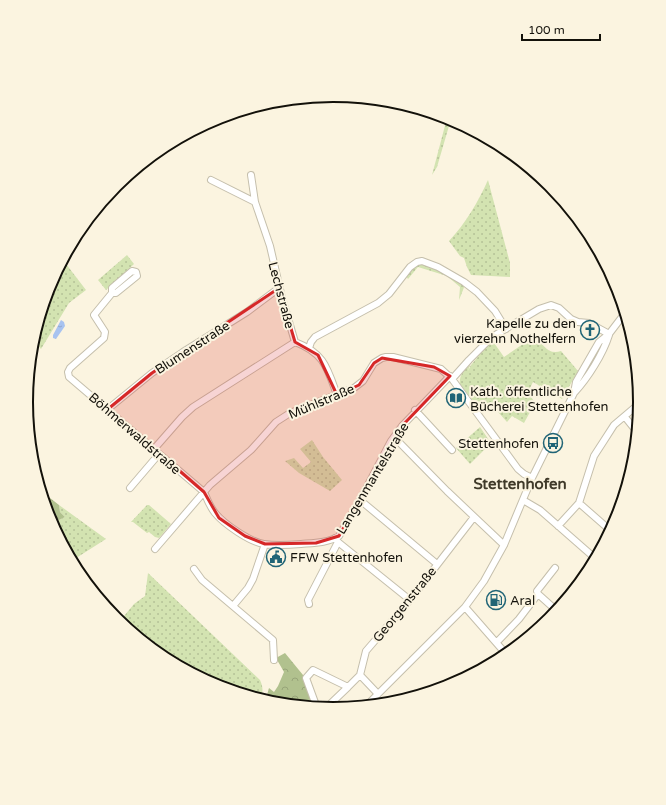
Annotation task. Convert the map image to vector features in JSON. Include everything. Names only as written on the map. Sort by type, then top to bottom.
[{"type":"street","name":"Lechstraße","points":[[251,175],[255,202],[270,246],[279,288],[295,342],[309,348],[318,355],[323,362],[337,395]]},
{"type":"street","points":[[211,180],[255,202]]},
{"type":"street","points":[[309,348],[315,337],[378,303],[389,294],[410,268],[417,262],[422,261],[438,267],[464,282],[477,292],[495,311],[506,329]]},
{"type":"street","name":"Blumenstraße","points":[[108,409],[152,373],[247,312],[279,288]]},
{"type":"street","name":"Böhmerwaldstraße","points":[[112,293],[94,315],[105,332],[104,338],[70,368],[68,372],[70,377],[204,492]]},
{"type":"street","name":"Langenmantelstraße","points":[[204,492],[210,506],[219,518],[254,541],[265,544],[316,543],[337,540],[394,437],[402,426],[415,410],[451,378],[492,337],[539,309],[551,305],[559,308],[571,319],[578,322],[589,323],[609,334]]},
{"type":"street","points":[[372,700],[465,607],[484,581],[504,545],[532,478],[574,393],[576,382],[600,342],[609,334],[621,318]]},
{"type":"street","points":[[154,449],[182,417],[193,407],[217,390],[295,342]]},
{"type":"street","name":"Mühlstraße","points":[[155,548],[204,492],[251,450],[276,422],[295,411],[359,385],[374,363],[382,358],[393,357],[441,369],[451,378]]},
{"type":"street","points":[[451,378],[518,469],[532,478]]},
{"type":"street","points":[[558,526],[579,504],[594,456],[614,426],[633,409]]},
{"type":"street","points":[[415,410],[452,450]]},
{"type":"street","points":[[624,417],[632,426]]},
{"type":"street","points":[[394,437],[504,545]]},
{"type":"street","points":[[130,488],[159,454]]},
{"type":"street","points":[[360,500],[437,564]]},
{"type":"street","points":[[523,500],[540,510],[592,555]]},
{"type":"street","points":[[579,504],[606,527]]},
{"type":"street","name":"Georgenstraße","points":[[360,675],[366,650],[410,600],[474,517]]},
{"type":"street","points":[[309,604],[308,600],[337,540],[410,600]]},
{"type":"street","points":[[233,606],[248,588],[253,579],[265,544]]},
{"type":"street","points":[[497,642],[513,626],[538,594],[537,591],[555,568]]},
{"type":"street","points":[[194,570],[202,580],[273,640],[274,660]]},
{"type":"street","points":[[538,594],[552,607]]},
{"type":"street","points":[[465,607],[503,650]]},
{"type":"street","points":[[315,702],[306,678],[313,670],[348,687]]},
{"type":"street","points":[[332,702],[360,675],[378,694]]},
{"type":"highlighted area","points":[[279,288],[295,342],[318,355],[337,395],[359,385],[374,363],[382,358],[434,367],[450,376],[402,426],[339,536],[316,543],[265,544],[245,536],[219,518],[204,492],[108,409],[152,373]]},
{"type":"green space","points":[[445,124],[449,125],[437,167],[432,175]]},
{"type":"green space","points":[[488,180],[510,263],[510,277],[471,275],[464,258],[460,256],[449,241],[471,212]]},
{"type":"green space","points":[[127,255],[134,264],[106,290],[98,280]]},
{"type":"green space","points":[[422,264],[428,265],[465,285],[459,300],[460,287],[447,276],[418,267],[408,279],[406,276],[411,270]]},
{"type":"green space","points":[[67,265],[86,290],[69,303],[41,349],[39,346],[43,325],[56,288]]},
{"type":"green space","points":[[534,335],[546,348],[552,352],[561,351],[578,371],[562,399],[533,382],[528,392],[535,403],[524,423],[512,416],[507,422],[491,404],[481,411],[460,384],[462,373],[470,365],[468,371],[471,365],[492,340],[504,357]]},
{"type":"green space","points":[[480,427],[491,443],[470,464],[456,448]]},
{"type":"green space","points":[[312,440],[323,457],[342,480],[330,491],[299,473],[285,461],[294,458],[303,468],[311,462],[300,449]]},
{"type":"green space","points":[[48,497],[59,505],[60,512],[65,517],[58,521]]},
{"type":"green space","points":[[59,505],[106,539],[77,558],[58,521],[65,517],[60,512]]},
{"type":"green space","points":[[147,505],[149,505],[171,524],[159,538],[155,537],[149,532],[147,533],[131,522]]},
{"type":"green space","points":[[148,573],[260,680],[262,685],[262,694],[237,687],[200,672],[150,641],[123,617],[134,604],[145,596]]},
{"type":"green space","points":[[285,653],[303,675],[313,702],[267,695],[269,688],[274,692],[284,672],[276,658]]},
{"type":"water","points":[[61,320],[64,322],[65,326],[56,339],[53,338],[53,335]]},
{"type":"place","name":"Kapelle zu den vierzehn Nothelfern","points":[[590,330]]},
{"type":"place","name":"Kath. öffentliche Bücherei Stettenhofen","points":[[456,398]]},
{"type":"place","name":"Stettenhofen","points":[[553,443]]},
{"type":"place","name":"FFW Stettenhofen","points":[[276,557]]},
{"type":"place","name":"Aral","points":[[496,600]]},
{"type":"district","name":"Stettenhofen","points":[[520,484]]}]
